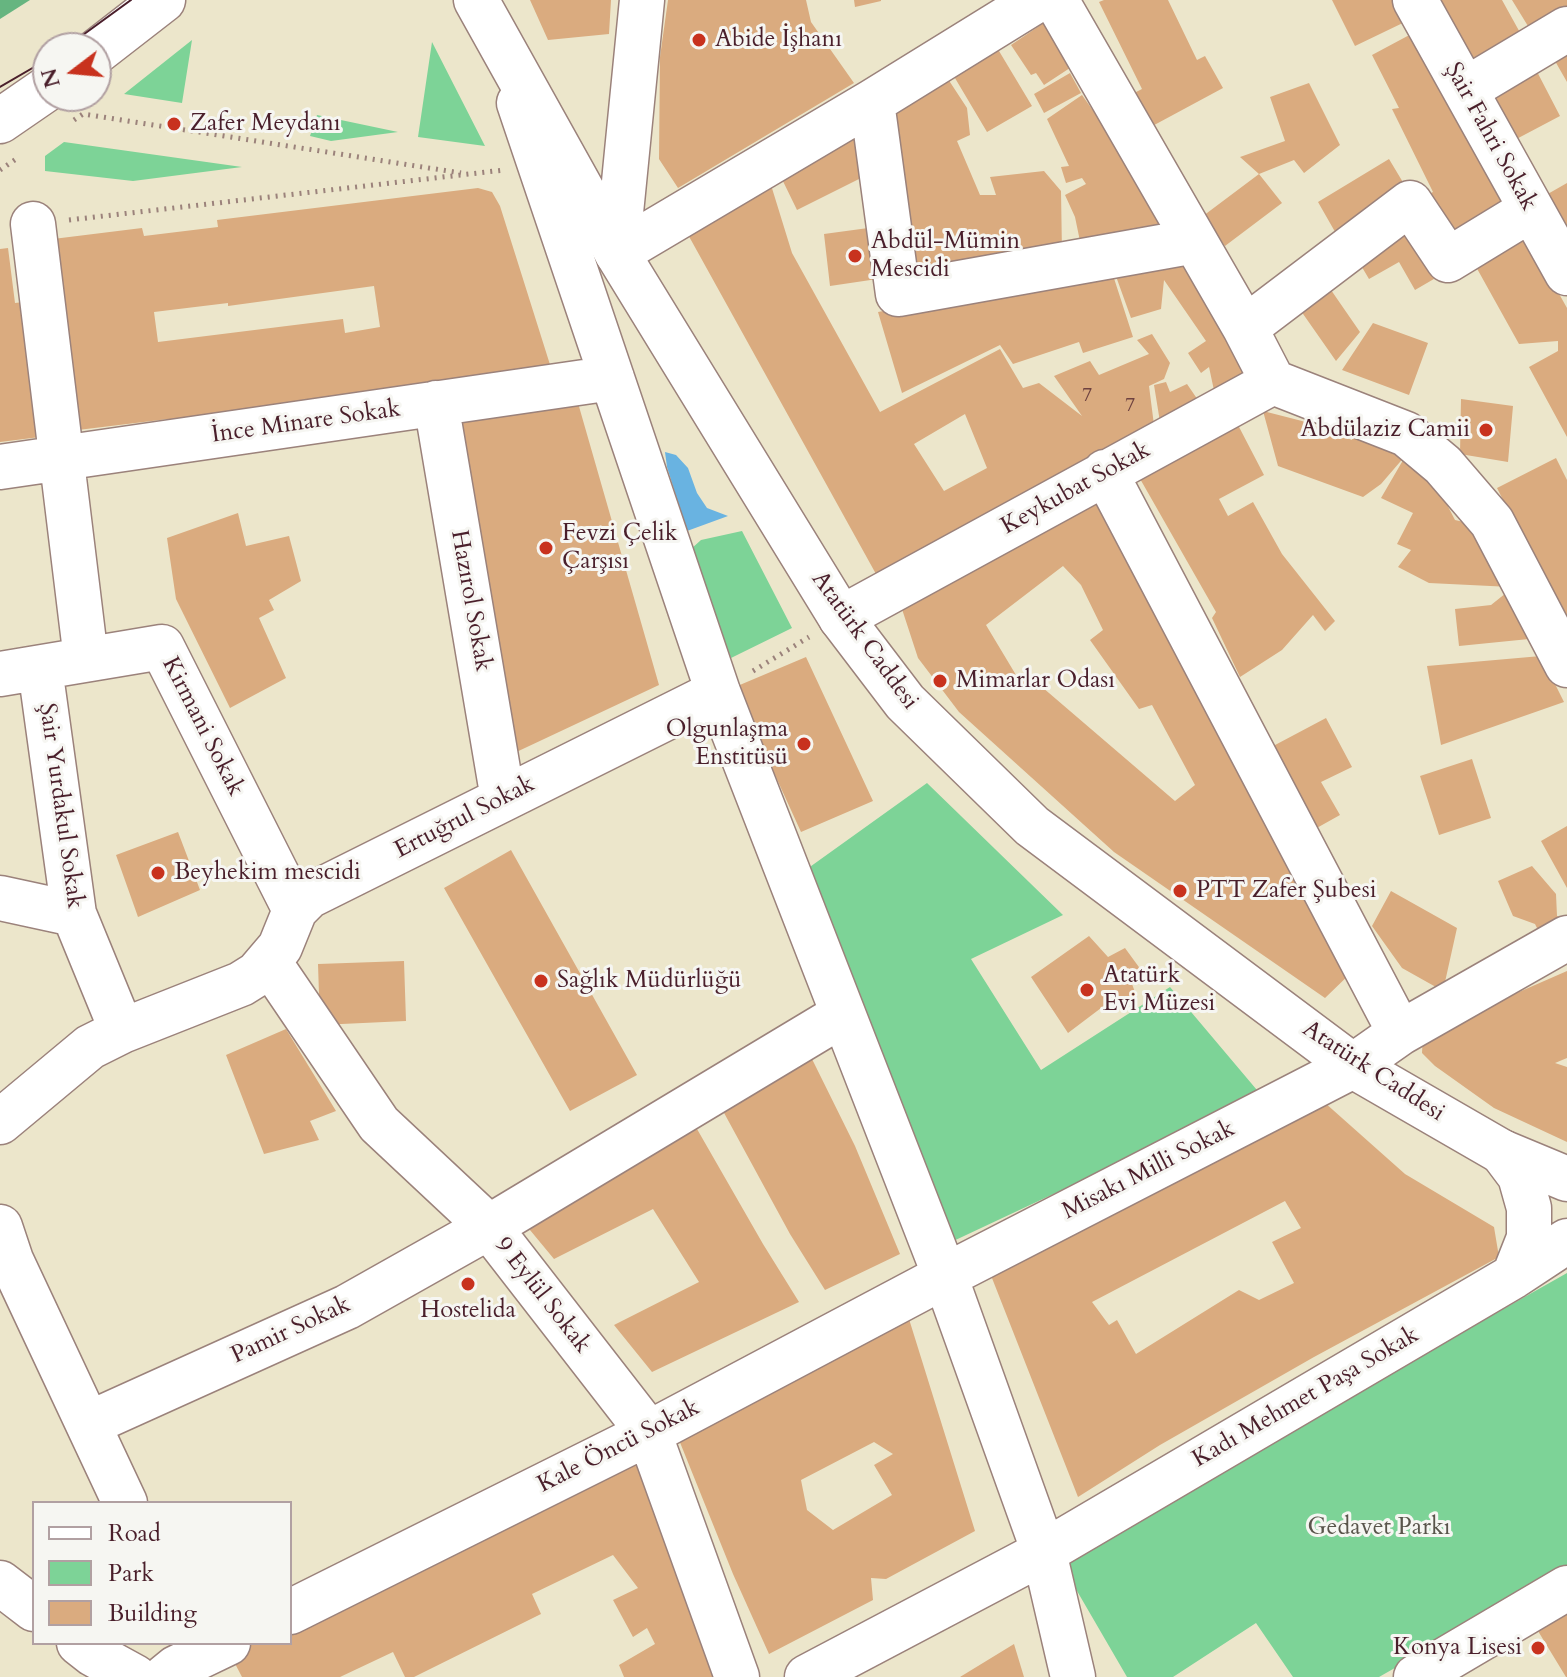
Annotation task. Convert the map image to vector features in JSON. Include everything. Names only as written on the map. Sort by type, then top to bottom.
[{"type":"street","points":[[112,40],[163,0]]},
{"type":"street","points":[[617,253],[642,0]]},
{"type":"street","points":[[617,253],[1037,0]]},
{"type":"street","points":[[1056,0],[1273,382],[1406,434],[1443,465],[1492,522],[1562,647]]},
{"type":"street","name":"Şair Fahri Sokak","points":[[1415,0],[1567,273]]},
{"type":"street","points":[[484,16],[534,142],[718,692],[945,1276],[1044,1552],[1073,1677]]},
{"type":"street","name":"Atatürk Caddesi","points":[[484,16],[617,253],[841,618],[905,702],[1032,826],[1353,1066],[1502,1152],[1567,1179]]},
{"type":"street","points":[[1465,90],[1567,29]]},
{"type":"street","points":[[872,102],[898,294],[1195,241]]},
{"type":"street","points":[[12,138],[50,112]]},
{"type":"street","points":[[1245,328],[1410,203],[1448,260],[1530,210]]},
{"type":"street","points":[[33,224],[86,659]]},
{"type":"street","name":"İnce Minare Sokak","points":[[0,467],[612,378]]},
{"type":"street","name":"Keykubat Sokak","points":[[841,618],[1273,382]]},
{"type":"street","name":"Hazırol Sokak","points":[[436,403],[503,799]]},
{"type":"street","points":[[1105,472],[1400,1033]]},
{"type":"street","name":"Kirmani Sokak","points":[[20,671],[162,647],[295,910]]},
{"type":"street","name":"Şair Yurdakul Sokak","points":[[20,671],[74,914],[122,1031]]},
{"type":"street","name":"Ertuğrul Sokak","points":[[295,910],[309,896],[718,692]]},
{"type":"street","points":[[0,898],[74,914]]},
{"type":"street","points":[[0,1122],[90,1047],[122,1031],[241,984],[269,962],[280,947],[295,910]]},
{"type":"street","name":"Misakı Milli Sokak","points":[[945,1276],[1353,1066],[1400,1033],[1567,938]]},
{"type":"street","name":"9 Eylül Sokak","points":[[269,962],[379,1124],[489,1227],[649,1433],[737,1677]]},
{"type":"street","name":"Pamir Sokak","points":[[88,1424],[347,1307],[489,1227],[842,1015]]},
{"type":"street","points":[[1502,1152],[1520,1176],[1529,1208],[1529,1238],[1514,1276]]},
{"type":"street","points":[[0,1227],[11,1260],[124,1501]]},
{"type":"street","name":"Kadı Mehmet Paşa Sokak","points":[[807,1677],[1044,1552],[1514,1276],[1567,1241]]},
{"type":"street","name":"Kale Öncü Sokak","points":[[292,1611],[649,1433],[945,1276]]},
{"type":"street","points":[[0,1583],[32,1607]]},
{"type":"street","points":[[1416,1677],[1462,1665],[1567,1588]]},
{"type":"street","points":[[81,1658],[135,1677]]},
{"type":"path","points":[[78,112],[469,174]]},
{"type":"path","points":[[0,170],[12,138]]},
{"type":"path","points":[[33,224],[511,169]]},
{"type":"path","points":[[718,692],[841,618]]},
{"type":"green space","points":[[0,0],[30,0],[0,19]]},
{"type":"green space","points":[[192,40],[182,103],[124,94]]},
{"type":"green space","points":[[432,42],[485,146],[418,137]]},
{"type":"green space","points":[[317,115],[398,132],[331,141],[310,136]]},
{"type":"green space","points":[[64,142],[242,167],[133,181],[45,171],[45,156]]},
{"type":"green space","points":[[742,531],[792,628],[731,658],[691,549],[701,540]]},
{"type":"green space","points":[[927,783],[1063,915],[971,959],[1041,1070],[1170,987],[1262,1096],[947,1244],[807,869]]},
{"type":"green space","name":"Gedavet Parkı","points":[[1567,1273],[1567,1570],[1379,1677],[1293,1677],[1256,1623],[1173,1677],[1127,1677],[1059,1560]]},
{"type":"water","points":[[665,452],[676,455],[688,468],[697,493],[707,508],[728,516],[687,531]]},
{"type":"building","points":[[530,0],[611,0],[609,34],[548,40]]},
{"type":"building","points":[[668,0],[806,0],[811,22],[854,83],[678,188],[659,159],[660,57]]},
{"type":"building","points":[[854,0],[881,0],[881,1],[855,7]]},
{"type":"building","points":[[1168,0],[1197,60],[1205,56],[1223,88],[1145,130],[1128,96],[1142,89],[1099,2]]},
{"type":"building","points":[[1332,0],[1398,0],[1409,20],[1355,46]]},
{"type":"building","points":[[1428,0],[1502,0],[1523,38],[1468,70]]},
{"type":"building","points":[[1512,0],[1567,0],[1567,9],[1531,31]]},
{"type":"building","points":[[1048,20],[1076,64],[1044,85],[1036,73],[1031,75],[1011,45]]},
{"type":"building","points":[[1415,32],[1509,204],[1445,238],[1423,197],[1433,192],[1392,109],[1399,108],[1372,55]]},
{"type":"building","points":[[1567,44],[1567,82],[1551,54]]},
{"type":"building","points":[[996,46],[1032,106],[987,132],[952,73]]},
{"type":"building","points":[[1532,62],[1560,116],[1507,144],[1483,98]]},
{"type":"building","points":[[1070,73],[1081,93],[1044,113],[1034,94]]},
{"type":"building","points":[[948,79],[967,108],[970,135],[957,141],[980,195],[996,195],[990,177],[1044,171],[1061,191],[1062,253],[915,274],[888,111]]},
{"type":"building","points":[[1309,83],[1340,145],[1304,173],[1294,160],[1259,174],[1240,157],[1285,141],[1270,97]]},
{"type":"building","points":[[1082,95],[1180,229],[1081,246],[1075,217],[1065,195],[1086,184],[1082,178],[1066,183],[1061,167],[1069,166],[1047,119]]},
{"type":"building","points":[[861,132],[867,175],[797,210],[779,173]]},
{"type":"building","points":[[1389,159],[1410,194],[1338,237],[1318,202]]},
{"type":"building","points":[[1259,174],[1282,203],[1225,246],[1203,216]]},
{"type":"building","points":[[1567,183],[1567,248],[1539,199]]},
{"type":"building","points":[[771,185],[792,253],[880,412],[1000,349],[1023,388],[1039,383],[1082,416],[1054,376],[1090,361],[1099,375],[1149,354],[1137,340],[1152,334],[1170,363],[1164,379],[1149,386],[1154,425],[876,574],[686,231]],"holes":[[[965,414],[987,468],[944,491],[914,444]]]},
{"type":"building","points":[[478,188],[492,192],[500,206],[552,371],[168,422],[168,419],[78,430],[53,239],[142,228],[144,236],[218,227],[217,220]],"holes":[[[374,286],[380,327],[345,333],[343,319],[158,342],[154,312],[228,303],[228,306]]]},
{"type":"building","points":[[1407,221],[1439,276],[1415,290],[1399,262],[1369,279],[1353,252]]},
{"type":"building","name":"Abdül-Mümin Mescidi","points":[[883,226],[884,278],[830,286],[824,234]]},
{"type":"building","points":[[1522,228],[1567,308],[1567,437],[1529,367],[1558,351],[1558,341],[1519,344],[1470,256]]},
{"type":"building","points":[[8,248],[15,303],[23,302],[40,437],[0,442],[0,249]]},
{"type":"building","points":[[1189,255],[1260,368],[1215,395],[1209,367],[1201,373],[1188,353],[1206,341],[1164,280],[1161,309],[1131,318],[1113,268]]},
{"type":"building","points":[[1111,269],[1133,337],[1083,353],[1079,342],[1013,364],[1000,345],[902,393],[878,312]]},
{"type":"building","points":[[1331,290],[1360,332],[1336,361],[1301,311]]},
{"type":"building","points":[[1373,323],[1428,343],[1409,395],[1342,370]]},
{"type":"building","points":[[1166,382],[1170,392],[1187,384],[1200,403],[1160,422],[1154,385]]},
{"type":"building","name":"Abdülaziz Camii","points":[[1461,399],[1513,406],[1508,462],[1460,454]]},
{"type":"building","name":"Fevzi Çelik Çarşısı","points":[[578,403],[659,685],[510,755],[449,411]]},
{"type":"building","points":[[1263,411],[1302,421],[1352,440],[1356,427],[1406,455],[1381,484],[1363,497],[1278,466]]},
{"type":"building","points":[[1238,425],[1264,475],[1219,499],[1228,516],[1253,502],[1282,554],[1335,621],[1325,631],[1313,615],[1282,650],[1240,677],[1212,618],[1216,612],[1139,477]]},
{"type":"building","points":[[1406,455],[1428,468],[1455,520],[1481,526],[1511,587],[1429,583],[1398,567],[1411,550],[1397,544],[1413,513],[1381,498]]},
{"type":"building","points":[[1556,458],[1567,480],[1567,615],[1562,617],[1497,488]]},
{"type":"building","points":[[1099,487],[1354,970],[1325,998],[1114,852],[959,712],[918,658],[900,603]],"holes":[[[1063,566],[1081,585],[1103,630],[1090,640],[1139,709],[1152,705],[1195,785],[1175,801],[1035,681],[1019,680],[986,625]]]},
{"type":"building","points":[[238,513],[246,546],[289,536],[301,581],[269,600],[274,610],[259,618],[286,678],[230,708],[176,599],[167,538]]},
{"type":"building","points":[[1506,593],[1529,639],[1459,646],[1455,609],[1491,605]]},
{"type":"building","points":[[1541,656],[1564,702],[1441,745],[1427,666]]},
{"type":"building","name":"Olgunlaşma Enstitüsü","points":[[806,657],[873,801],[801,832],[735,687]]},
{"type":"building","points":[[1326,718],[1352,767],[1321,782],[1340,815],[1306,834],[1260,753]]},
{"type":"building","points":[[1472,759],[1491,818],[1439,835],[1420,776]]},
{"type":"building","points":[[1567,826],[1567,888],[1541,841]]},
{"type":"building","name":"Beyhekim mescidi","points":[[178,832],[200,890],[138,917],[116,855]]},
{"type":"building","name":"Sağlık Müdürlüğü","points":[[511,850],[637,1075],[570,1111],[444,888]]},
{"type":"building","points":[[1532,866],[1556,894],[1557,916],[1565,918],[1543,940],[1535,924],[1513,916],[1498,881]]},
{"type":"building","points":[[1391,891],[1457,928],[1443,991],[1402,968],[1372,926]]},
{"type":"building","name":"Atatürk Evi Müzesi","points":[[1089,936],[1108,957],[1125,948],[1144,974],[1132,984],[1136,995],[1116,1010],[1105,1005],[1068,1033],[1031,977]]},
{"type":"building","points":[[404,961],[406,1021],[320,1025],[318,964]]},
{"type":"building","points":[[1567,971],[1567,1058],[1555,1063],[1567,1067],[1567,1142],[1494,1108],[1435,1066],[1422,1053],[1423,1034]]},
{"type":"building","points":[[286,1029],[336,1111],[310,1121],[319,1140],[264,1154],[226,1055]]},
{"type":"building","points":[[812,1059],[855,1146],[900,1254],[825,1290],[790,1234],[723,1111]]},
{"type":"building","points":[[1324,1102],[1405,1174],[1494,1227],[1499,1257],[1314,1357],[1160,1445],[1078,1497],[990,1273],[1145,1199]],"holes":[[[1285,1201],[1301,1228],[1272,1242],[1294,1283],[1259,1300],[1239,1290],[1136,1354],[1117,1320],[1109,1325],[1092,1302]]]},
{"type":"building","points":[[697,1129],[799,1302],[652,1372],[614,1325],[699,1282],[653,1209],[554,1259],[525,1224]]},
{"type":"building","points":[[909,1319],[975,1531],[886,1579],[871,1578],[873,1600],[769,1654],[677,1435]],"holes":[[[874,1442],[893,1454],[874,1465],[892,1495],[833,1530],[807,1510],[801,1480]]]},
{"type":"building","points":[[641,1455],[727,1677],[624,1677],[619,1665],[655,1644],[647,1628],[633,1637],[613,1600],[638,1588],[613,1555],[532,1594],[541,1614],[414,1677],[405,1677],[393,1652],[340,1677],[242,1677],[230,1654],[248,1645],[292,1645],[292,1623]]},
{"type":"building","points":[[1567,1614],[1567,1677],[1566,1677],[1538,1631]]},
{"type":"building","points":[[1014,1644],[1024,1677],[960,1677]]},
{"type":"tram line","points":[[87,32],[131,0]]},
{"type":"tram line","points":[[0,87],[32,68]]},
{"type":"place","name":"Abide İşhanı","points":[[699,40]]},
{"type":"place","name":"Zafer Meydanı","points":[[174,124]]},
{"type":"place","name":"Abdül-Mümin Mescidi","points":[[855,256]]},
{"type":"place","name":"Abdülaziz Camii","points":[[1486,430]]},
{"type":"place","name":"Fevzi Çelik Çarşısı","points":[[546,548]]},
{"type":"place","name":"Mimarlar Odası","points":[[940,681]]},
{"type":"place","name":"Olgunlaşma Enstitüsü","points":[[804,744]]},
{"type":"place","name":"Beyhekim mescidi","points":[[158,873]]},
{"type":"place","name":"PTT Zafer Şubesi","points":[[1180,891]]},
{"type":"place","name":"Sağlık Müdürlüğü","points":[[541,981]]},
{"type":"place","name":"Atatürk Evi Müzesi","points":[[1087,990]]},
{"type":"place","name":"Hostelida","points":[[468,1284]]},
{"type":"place","name":"Konya Lisesi","points":[[1538,1648]]}]
